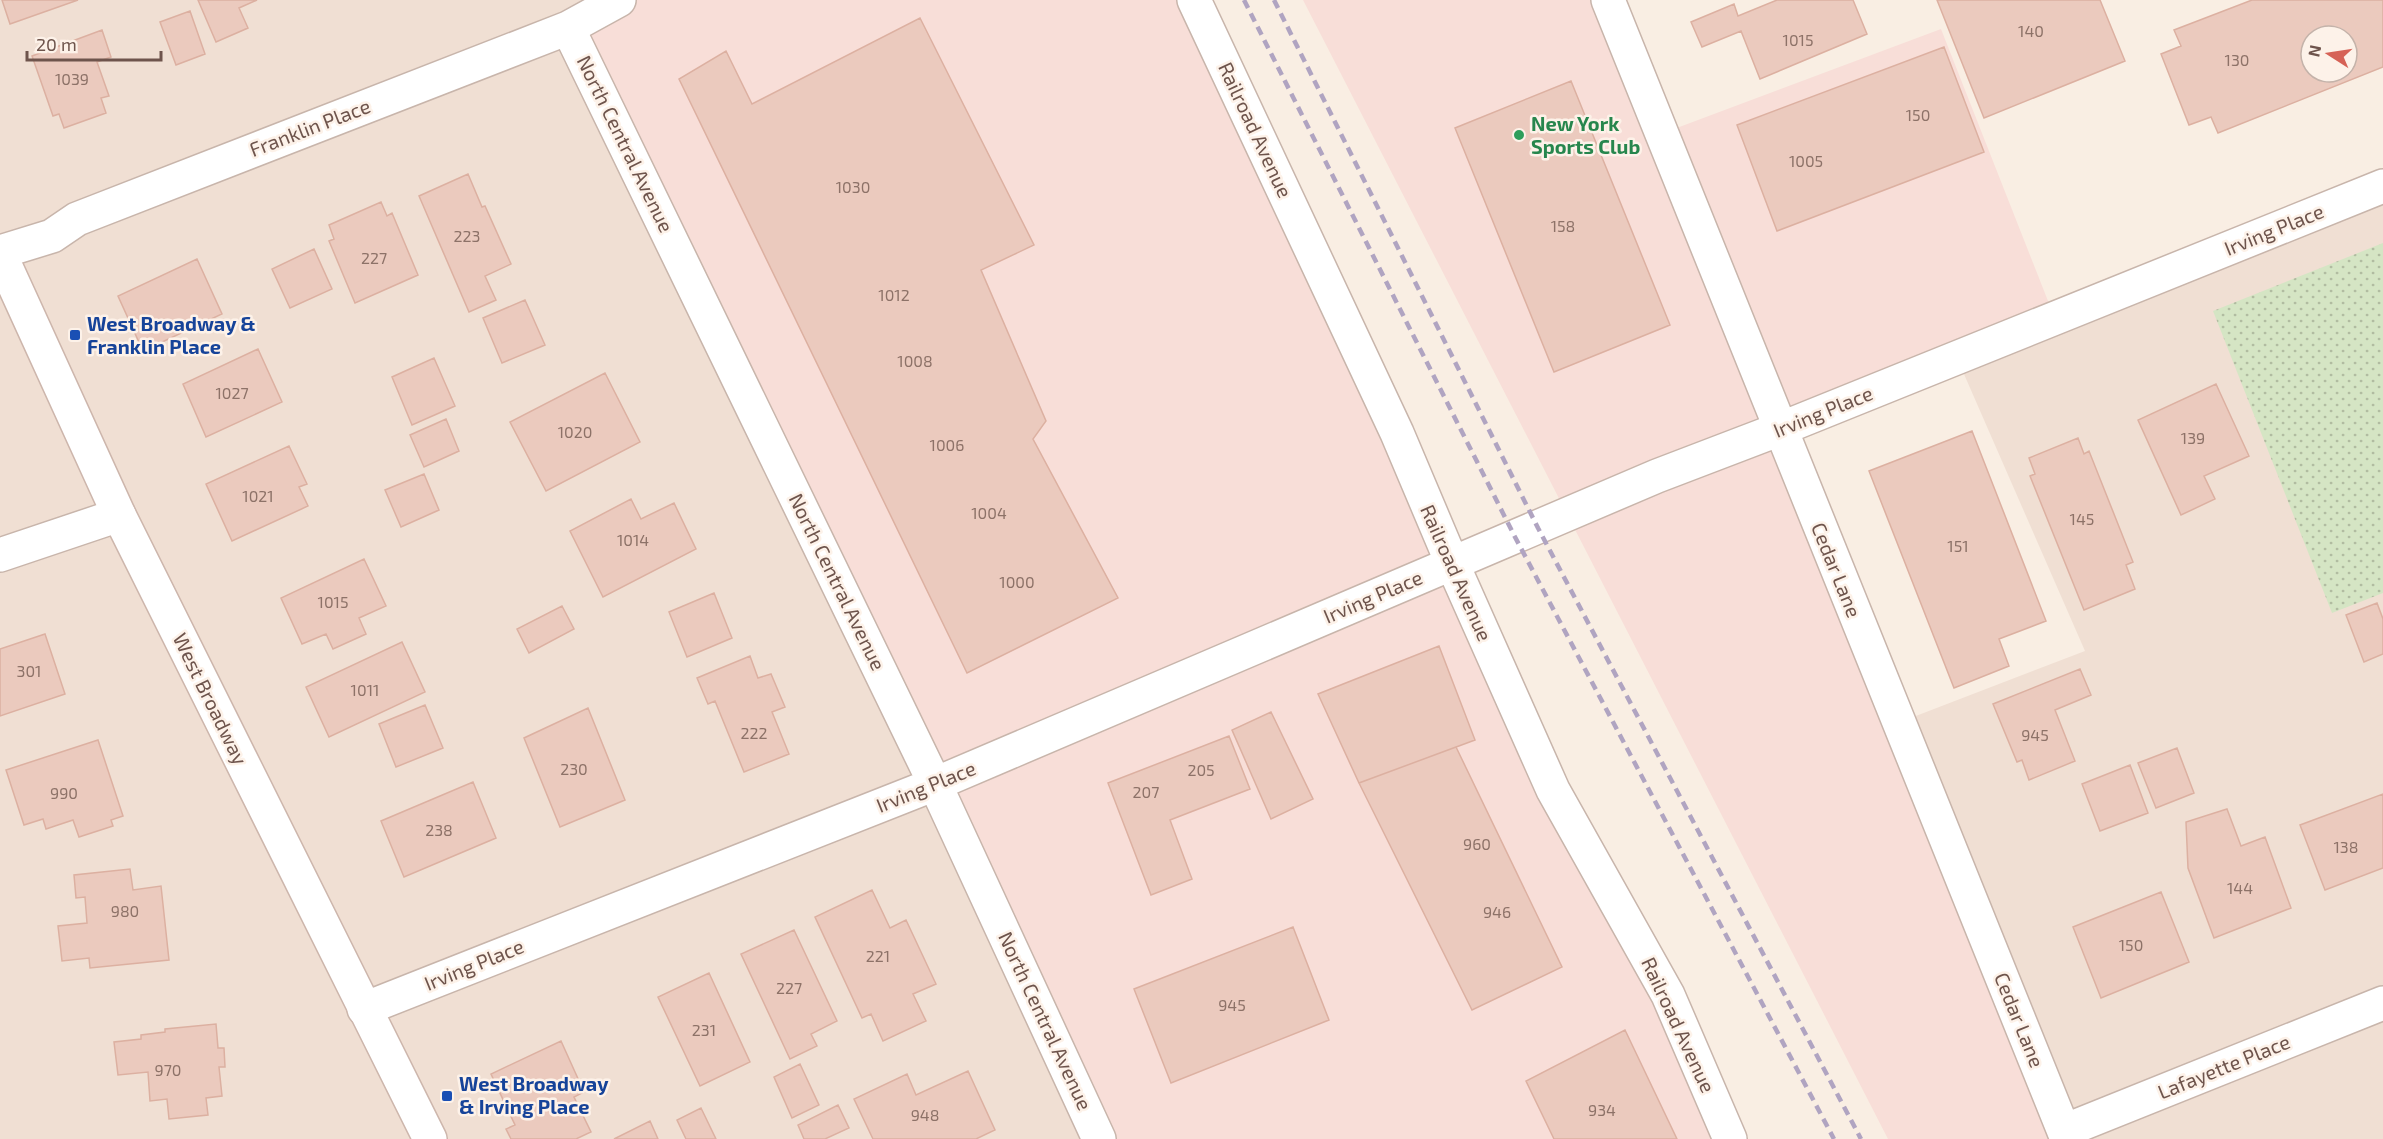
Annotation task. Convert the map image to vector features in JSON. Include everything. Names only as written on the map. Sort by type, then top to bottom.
[{"type":"street","name":"Franklin Place","points":[[0,253],[52,237],[77,219],[568,27],[620,0]]},
{"type":"street","name":"Railroad Avenue","points":[[1194,0],[1396,433],[1553,790],[1668,995],[1730,1139]]},
{"type":"street","name":"Cedar Lane","points":[[1608,0],[2066,1135]]},
{"type":"street","name":"North Central Avenue","points":[[568,27],[935,784],[1099,1139]]},
{"type":"street","name":"Irving Place","points":[[364,1009],[935,784],[1658,476],[2383,186]]},
{"type":"street","name":"West Broadway","points":[[0,253],[119,515],[430,1139]]},
{"type":"street","points":[[0,555],[119,515]]},
{"type":"street","name":"Lafayette Place","points":[[2066,1135],[2383,1003]]},
{"type":"shaded area","points":[[0,0],[635,0],[1742,1139],[0,1139]]},
{"type":"shaded area","points":[[635,0],[1196,0],[1668,995],[1742,1139],[1091,1139],[568,28]]},
{"type":"shaded area","points":[[1303,0],[1612,0],[1666,132],[1941,29],[2059,329],[1773,431],[2069,1139],[1888,1139]]},
{"type":"shaded area","points":[[2383,201],[2383,1139],[2069,1139],[1895,724],[2085,651],[1960,365]]},
{"type":"green space","points":[[2383,243],[2383,593],[2332,613],[2213,311]]},
{"type":"building","points":[[2,0],[78,0],[10,24]]},
{"type":"building","points":[[198,0],[257,0],[239,8],[248,28],[216,42]]},
{"type":"building","points":[[1777,0],[1853,0],[1867,34],[1760,79],[1741,31],[1702,47],[1691,22],[1734,4],[1738,16]]},
{"type":"building","points":[[1937,0],[2100,0],[2125,61],[1984,118]]},
{"type":"building","points":[[2252,0],[2383,0],[2383,67],[2359,77],[2359,24],[2299,24],[2299,84],[2340,84],[2218,133],[2211,117],[2189,125],[2161,54],[2181,46],[2174,30]]},
{"type":"building","points":[[190,11],[205,54],[176,65],[160,22]]},
{"type":"building","points":[[920,18],[1034,245],[981,270],[1046,421],[1033,439],[1118,598],[967,673],[679,79],[726,51],[752,104]]},
{"type":"building","points":[[102,30],[111,57],[97,62],[109,96],[101,98],[106,113],[64,128],[59,114],[53,116],[32,56]]},
{"type":"building","points":[[1944,47],[1984,152],[1777,231],[1737,125]]},
{"type":"building","points":[[1571,81],[1670,325],[1554,372],[1455,128]]},
{"type":"building","points":[[468,174],[511,264],[485,276],[496,300],[469,312],[419,196]]},
{"type":"building","points":[[381,202],[387,216],[392,213],[418,275],[355,303],[329,241],[334,239],[329,225]]},
{"type":"building","points":[[314,249],[332,289],[290,308],[272,269]]},
{"type":"building","points":[[197,259],[222,314],[143,351],[118,296]]},
{"type":"building","points":[[525,300],[545,345],[502,363],[483,318]]},
{"type":"building","points":[[258,349],[282,402],[206,437],[183,384]]},
{"type":"building","points":[[434,358],[455,406],[412,425],[392,377]]},
{"type":"building","points":[[605,373],[640,442],[546,491],[510,422]]},
{"type":"building","points":[[2216,384],[2249,456],[2204,476],[2215,499],[2181,515],[2138,420]]},
{"type":"building","points":[[446,419],[459,451],[424,467],[410,435]]},
{"type":"building","points":[[1972,431],[2046,621],[1999,639],[2009,666],[1954,688],[1869,471]]},
{"type":"building","points":[[2078,438],[2084,454],[2089,451],[2133,562],[2126,565],[2135,589],[2084,610],[2030,476],[2035,474],[2029,458]]},
{"type":"building","points":[[289,446],[307,484],[299,487],[308,506],[232,541],[206,484]]},
{"type":"building","points":[[424,474],[439,510],[401,527],[385,490]]},
{"type":"building","points":[[631,499],[641,519],[674,503],[696,549],[603,597],[570,531]]},
{"type":"building","points":[[364,559],[386,606],[359,618],[366,634],[333,649],[326,634],[302,644],[281,598]]},
{"type":"building","points":[[714,593],[732,638],[687,657],[669,612]]},
{"type":"building","points":[[2377,603],[2383,619],[2383,654],[2364,662],[2346,615]]},
{"type":"building","points":[[562,606],[574,629],[529,653],[517,629]]},
{"type":"building","points":[[45,634],[65,694],[0,716],[0,649]]},
{"type":"building","points":[[402,642],[425,692],[329,737],[306,687]]},
{"type":"building","points":[[1439,646],[1475,740],[1359,783],[1318,694]]},
{"type":"building","points":[[750,656],[758,678],[771,674],[785,707],[772,712],[789,754],[744,772],[715,701],[708,704],[697,678]]},
{"type":"building","points":[[2080,669],[2091,695],[2055,710],[2075,761],[2029,780],[2022,760],[2017,762],[1993,704]]},
{"type":"building","points":[[425,705],[443,748],[396,767],[379,724]]},
{"type":"building","points":[[588,708],[625,800],[560,827],[524,738]]},
{"type":"building","points":[[1271,712],[1313,799],[1271,819],[1232,730]]},
{"type":"building","points":[[1229,736],[1250,789],[1170,820],[1192,879],[1151,895],[1108,783]]},
{"type":"building","points":[[98,740],[123,816],[111,820],[113,826],[79,837],[73,820],[46,829],[43,819],[24,825],[6,770]]},
{"type":"building","points":[[1456,747],[1562,967],[1472,1010],[1359,783]]},
{"type":"building","points":[[2177,748],[2194,793],[2156,808],[2138,763]]},
{"type":"building","points":[[2130,765],[2148,813],[2100,831],[2082,784]]},
{"type":"building","points":[[473,782],[496,838],[404,877],[381,821]]},
{"type":"building","points":[[2383,794],[2383,868],[2325,890],[2300,825]]},
{"type":"building","points":[[2227,809],[2241,846],[2265,837],[2291,908],[2214,938],[2188,868],[2186,822]]},
{"type":"building","points":[[130,869],[133,890],[161,886],[169,960],[90,968],[89,958],[62,961],[58,926],[87,923],[85,897],[76,898],[74,875]]},
{"type":"building","points":[[872,890],[890,928],[906,920],[936,984],[913,994],[926,1021],[883,1041],[871,1014],[862,1018],[815,917]]},
{"type":"building","points":[[2161,892],[2189,962],[2101,998],[2073,927]]},
{"type":"building","points":[[1293,927],[1329,1020],[1171,1083],[1134,989]]},
{"type":"building","points":[[794,930],[837,1021],[811,1034],[817,1046],[790,1059],[741,954]]},
{"type":"building","points":[[709,973],[750,1062],[700,1086],[658,997]]},
{"type":"building","points":[[216,1024],[218,1048],[224,1048],[225,1067],[219,1067],[222,1096],[206,1098],[208,1115],[169,1119],[167,1099],[150,1101],[148,1072],[118,1075],[114,1042],[141,1039],[141,1035],[165,1032],[165,1029]]},
{"type":"building","points":[[1625,1030],[1677,1139],[1554,1139],[1526,1081]]},
{"type":"building","points":[[561,1041],[584,1092],[574,1097],[591,1132],[576,1139],[511,1139],[506,1129],[515,1125],[491,1074]]},
{"type":"building","points":[[800,1064],[819,1105],[792,1118],[774,1077]]},
{"type":"building","points":[[968,1071],[995,1130],[976,1139],[873,1139],[854,1099],[907,1074],[916,1095]]},
{"type":"building","points":[[838,1105],[849,1128],[825,1139],[804,1139],[798,1125]]},
{"type":"building","points":[[701,1108],[716,1139],[686,1139],[677,1120]]},
{"type":"building","points":[[650,1121],[658,1139],[614,1139]]},
{"type":"railway","points":[[1244,0],[1515,537],[1834,1139]]},
{"type":"railway","points":[[1274,0],[1538,528],[1861,1139]]},
{"type":"place","name":"New York Sports Club","points":[[1519,135]]},
{"type":"place","name":"West Broadway & Franklin Place","points":[[75,335]]},
{"type":"place","name":"West Broadway & Irving Place","points":[[447,1096]]}]
